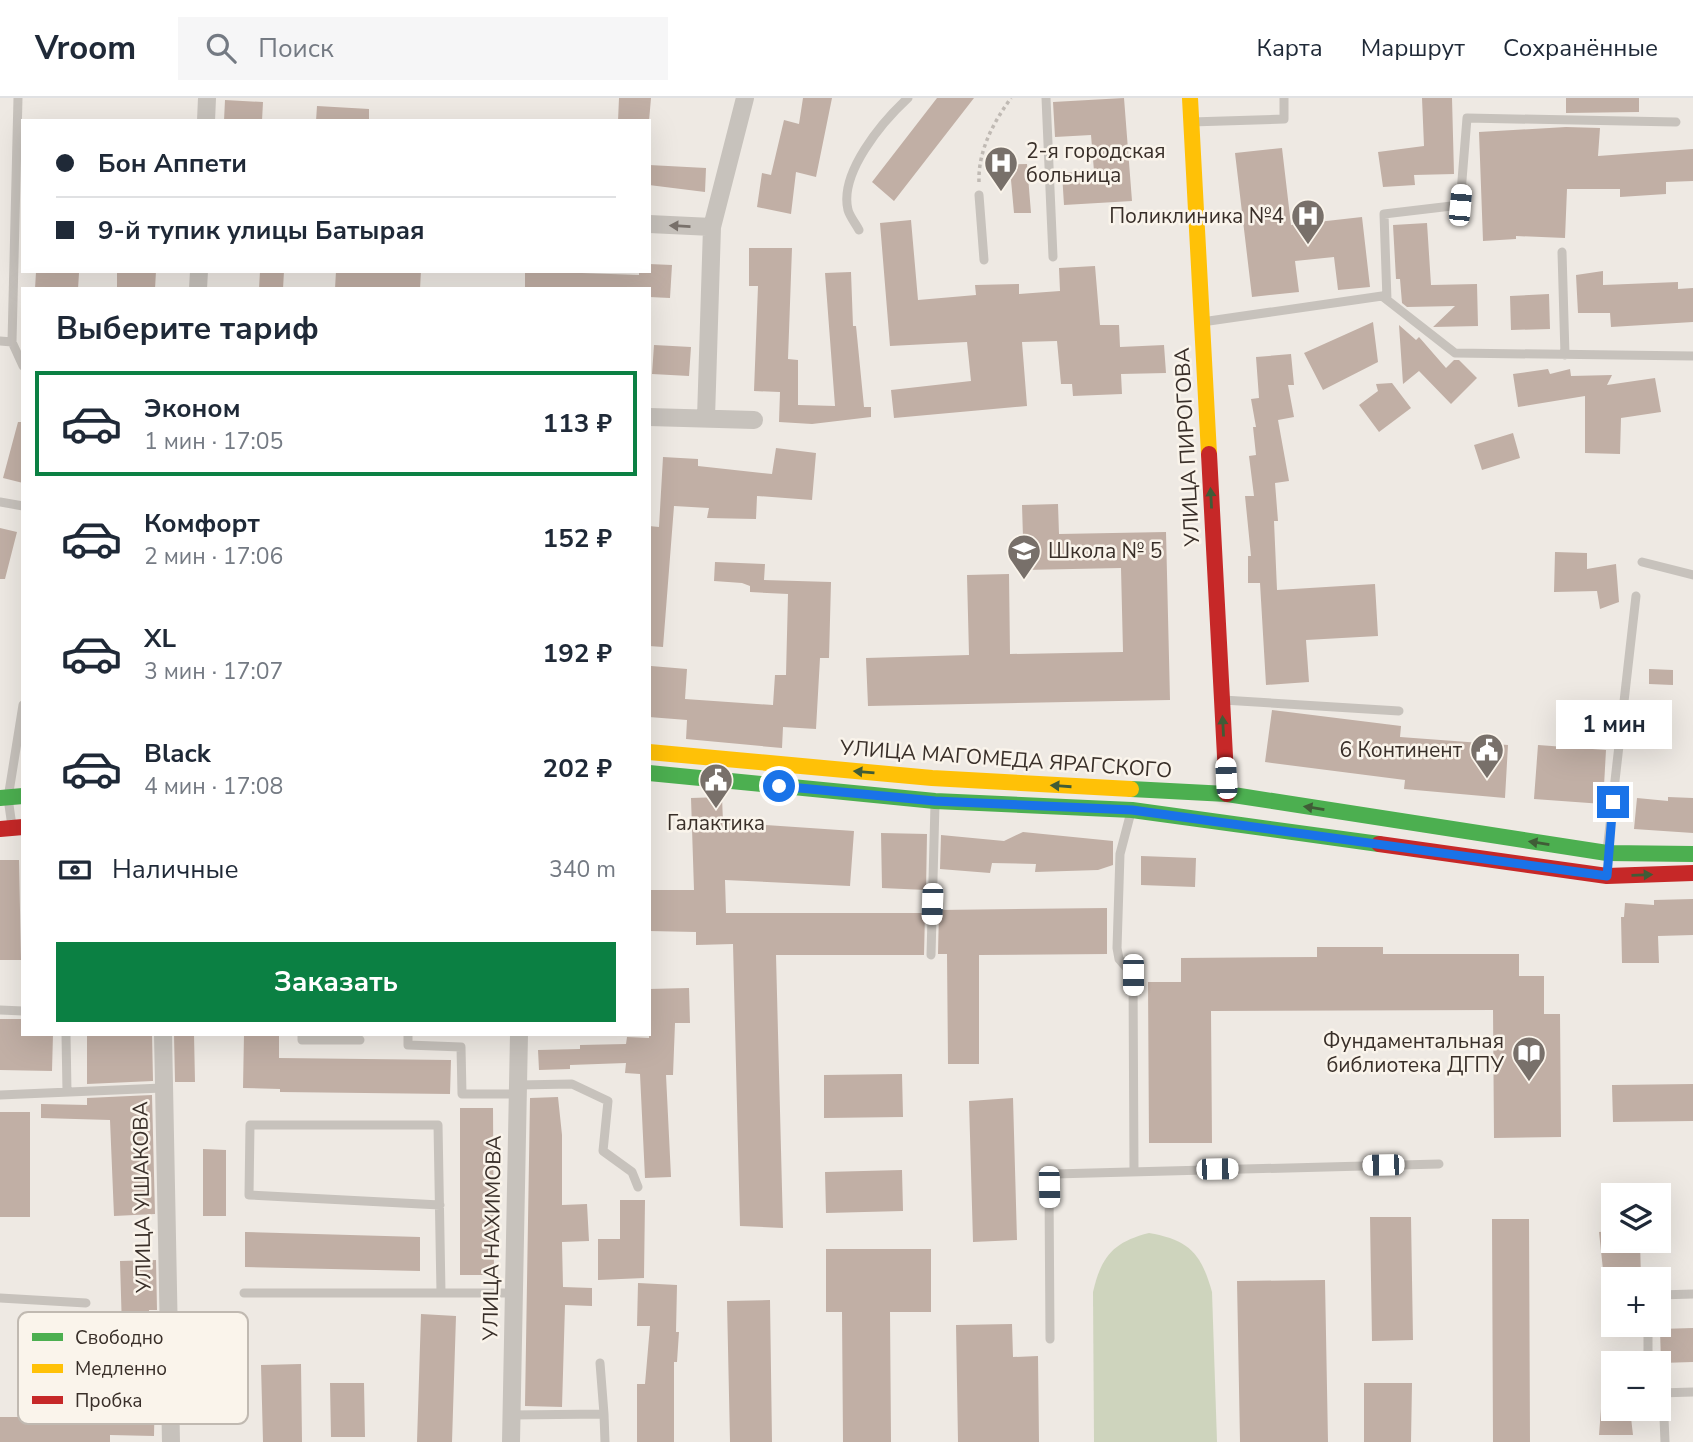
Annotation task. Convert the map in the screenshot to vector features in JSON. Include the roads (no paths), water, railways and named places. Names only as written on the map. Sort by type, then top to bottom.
[{"type":"main road","name":"УЛИЦА ПИРОГОВА","points":[[1190,98],[1227,794]]},
{"type":"main road","name":"УЛИЦА МАГОМЕДА ЯРАГСКОГО","points":[[651,752],[932,778],[1227,794],[1607,853],[1693,854]]},
{"type":"main road","name":"УЛИЦА МАГОМЕДА ЯРАГСКОГО","points":[[651,773],[935,801],[1132,810],[1607,876],[1693,873]]},
{"type":"street","points":[[206,119],[207,98]]},
{"type":"street","points":[[706,418],[712,227],[745,98]]},
{"type":"street","points":[[651,224],[712,227]]},
{"type":"street","points":[[651,417],[754,420]]},
{"type":"street","name":"УЛИЦА УШАКОВА","points":[[163,1036],[168,1312]]},
{"type":"street","name":"УЛИЦА НАХИМОВА","points":[[510,1442],[519,1036]]},
{"type":"street","name":"УЛИЦА УШАКОВА","points":[[171,1424],[171,1442]]},
{"type":"lane","points":[[18,98],[12,341],[21,361]]},
{"type":"lane","points":[[859,230],[848,211],[849,180],[883,121],[908,98]]},
{"type":"lane","points":[[1046,98],[1053,257]]},
{"type":"lane","points":[[1191,122],[1284,119],[1284,98]]},
{"type":"lane","points":[[1387,300],[1384,214],[1460,205],[1467,118],[1676,121]]},
{"type":"lane","points":[[979,195],[984,260]]},
{"type":"lane","points":[[1562,252],[1565,355]]},
{"type":"lane","points":[[1202,322],[1382,296],[1455,353],[1693,356]]},
{"type":"lane","points":[[0,341],[12,341]]},
{"type":"lane","points":[[0,502],[21,506]]},
{"type":"lane","points":[[1642,562],[1693,575]]},
{"type":"lane","points":[[1607,876],[1607,853],[1636,596]]},
{"type":"lane","points":[[1222,700],[1399,711]]},
{"type":"lane","points":[[12,828],[10,798],[21,719]]},
{"type":"lane","points":[[931,955],[935,801],[932,778]]},
{"type":"lane","points":[[1129,790],[1132,810],[1120,854],[1117,948],[1119,959],[1133,975],[1134,1171]]},
{"type":"lane","points":[[0,1010],[21,1011]]},
{"type":"lane","points":[[66,1036],[66,1092]]},
{"type":"lane","points":[[302,1036],[302,1040],[359,1040]]},
{"type":"lane","points":[[408,1036],[408,1045],[461,1047],[462,1094],[572,1084],[608,1101],[603,1151],[632,1172],[638,1186]]},
{"type":"lane","points":[[0,1096],[162,1088]]},
{"type":"lane","points":[[440,1205],[248,1195],[250,1125],[439,1125],[440,1205],[441,1293]]},
{"type":"lane","points":[[1050,1339],[1049,1187],[1052,1176],[1134,1171],[1438,1164]]},
{"type":"lane","points":[[244,1293],[514,1293]]},
{"type":"lane","points":[[1671,1295],[1693,1294]]},
{"type":"lane","points":[[0,1298],[86,1303]]},
{"type":"lane","points":[[600,1363],[605,1442]]},
{"type":"lane","points":[[1671,1393],[1693,1392]]},
{"type":"lane","points":[[511,1415],[604,1414]]},
{"type":"lane","points":[[1663,1421],[1665,1442]]},
{"type":"place","name":"2-я городская больница","points":[[1001,193]]},
{"type":"place","name":"Поликлиника №4","points":[[1308,246]]},
{"type":"place","name":"Школа № 5","points":[[1024,581]]},
{"type":"place","name":"6 Континент","points":[[1487,780]]},
{"type":"place","name":"Галактика","points":[[716,810]]},
{"type":"place","name":"Фундаментальная библиотека ДГПУ","points":[[1529,1083]]}]
